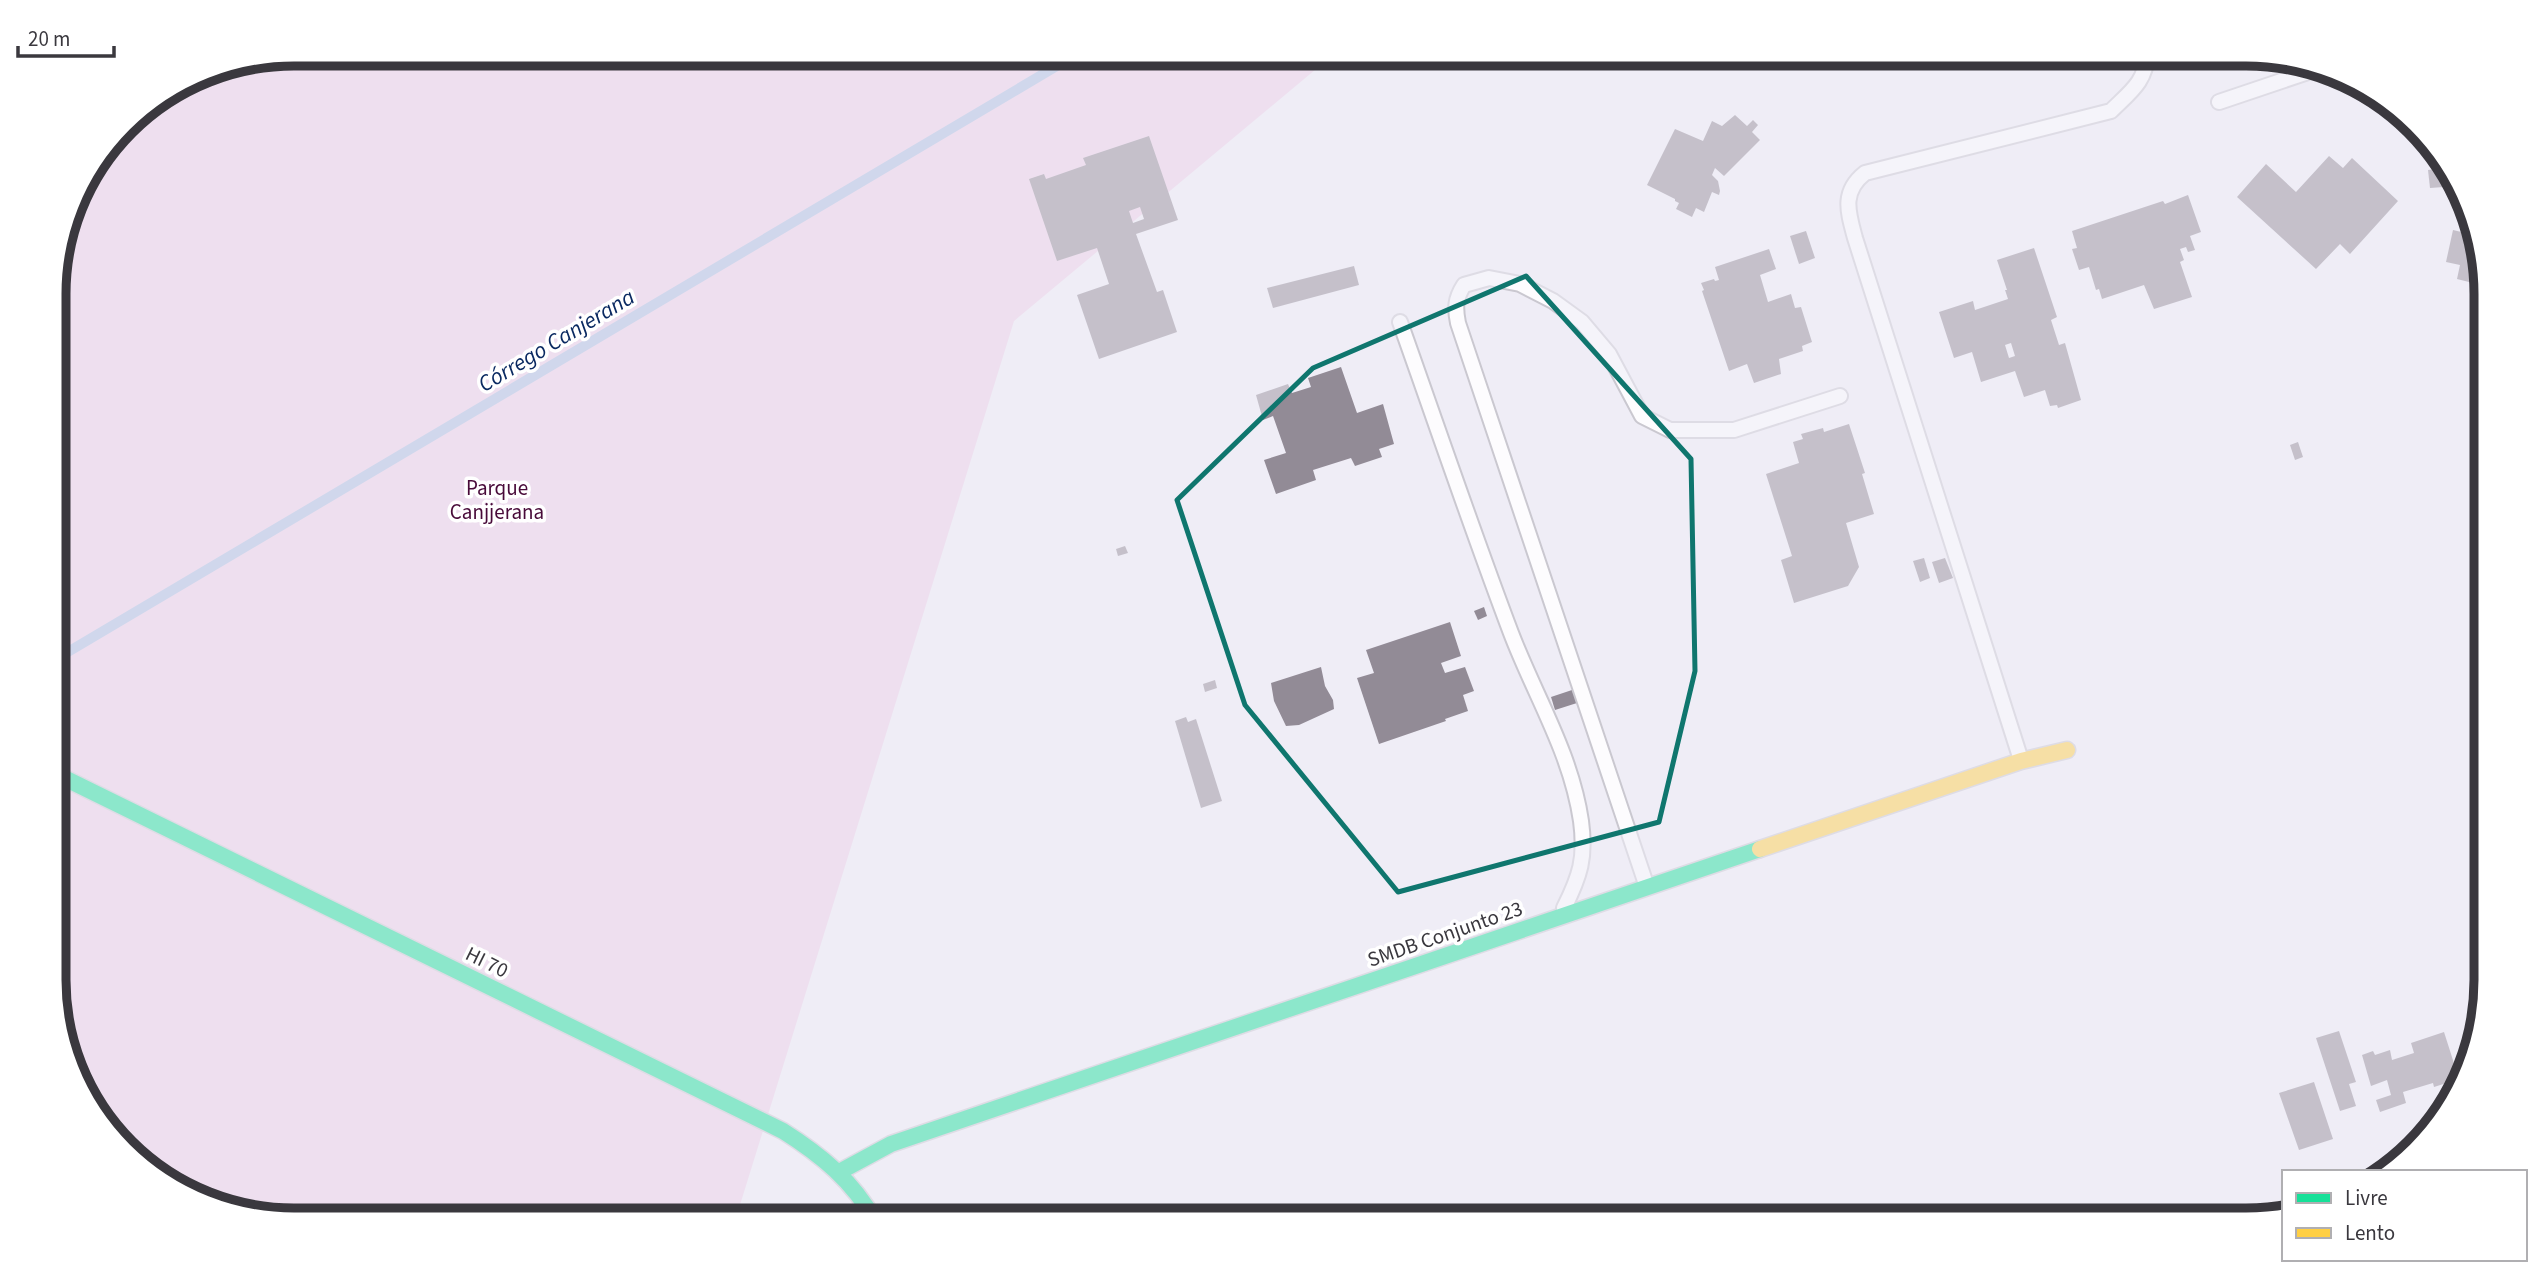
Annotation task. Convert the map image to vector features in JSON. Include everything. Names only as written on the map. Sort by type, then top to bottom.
[{"type":"street","name":"SMDB Conjunto 23","points":[[841,1171],[891,1144],[2021,761],[2067,750]]},
{"type":"street","name":"HI 70","points":[[66,779],[783,1131],[820,1153],[841,1171],[866,1208]]},
{"type":"lane","points":[[2021,761],[1855,238],[1848,198],[1854,182],[1865,173],[2111,111],[2134,89],[2146,66]]},
{"type":"lane","points":[[2219,102],[2302,74]]},
{"type":"lane","points":[[1647,888],[1458,323],[1455,308],[1457,297],[1464,285],[1489,278],[1520,284],[1553,301],[1581,321],[1609,354],[1642,416],[1670,430],[1734,430],[1840,396]]},
{"type":"lane","points":[[1400,322],[1512,635],[1559,741],[1575,790],[1583,849],[1578,879],[1558,918]]},
{"type":"highlighted area","points":[[1526,276],[1691,459],[1695,671],[1659,822],[1398,892],[1245,705],[1177,500],[1313,368]]},
{"type":"green space","name":"Parque Canjjerana","points":[[295,66],[1320,66],[1014,321],[739,1208],[280,1208],[250,1204],[194,1185],[156,1161],[133,1142],[97,1094],[84,1068],[68,1010],[66,980],[67,280],[71,250],[84,207],[105,168],[133,133],[168,105],[207,84],[250,71]]},
{"type":"building","points":[[1735,115],[1747,126],[1753,120],[1758,125],[1752,132],[1760,140],[1724,176],[1715,168],[1712,175],[1718,181],[1719,195],[1712,192],[1704,212],[1696,208],[1692,217],[1676,209],[1679,203],[1675,199],[1647,185],[1675,129],[1703,141],[1712,121],[1722,126]]},
{"type":"building","points":[[1149,136],[1178,220],[1136,234],[1157,292],[1163,290],[1177,332],[1099,359],[1077,295],[1109,284],[1097,248],[1057,261],[1029,179],[1044,174],[1046,179],[1086,165],[1083,158]],"holes":[[[1140,207],[1144,219],[1133,223],[1129,211]]]},
{"type":"building","points":[[2329,156],[2343,168],[2352,158],[2398,201],[2350,254],[2340,244],[2316,269],[2237,197],[2266,164],[2296,192]]},
{"type":"building","points":[[2436,169],[2444,187],[2430,188],[2428,170]]},
{"type":"building","points":[[2188,195],[2201,232],[2190,236],[2195,250],[2188,252],[2186,247],[2180,249],[2184,260],[2180,262],[2192,297],[2154,309],[2144,285],[2102,299],[2099,289],[2096,290],[2089,267],[2079,270],[2072,249],[2077,248],[2072,231]]},
{"type":"building","points":[[2453,230],[2466,233],[2473,265],[2474,283],[2457,279],[2460,265],[2446,262]]},
{"type":"building","points":[[1806,231],[1815,258],[1799,264],[1790,236]]},
{"type":"building","points":[[2034,248],[2057,317],[2051,320],[2059,345],[2065,343],[2081,400],[2058,408],[2057,405],[2050,406],[2045,390],[2024,397],[2015,371],[1981,382],[1972,352],[1954,358],[1939,312],[1973,301],[1975,310],[2008,299],[1997,260]],"holes":[[[2011,343],[2015,356],[2009,358],[2005,345]]]},
{"type":"building","points":[[1769,249],[1776,269],[1760,275],[1768,302],[1791,294],[1795,308],[1801,307],[1812,342],[1802,346],[1803,351],[1779,359],[1781,374],[1754,383],[1747,364],[1729,371],[1701,283],[1719,280],[1715,267]]},
{"type":"building","points":[[1354,266],[1359,285],[1273,308],[1267,288]]},
{"type":"building","points":[[1341,367],[1357,413],[1383,404],[1394,444],[1379,449],[1382,457],[1355,466],[1351,458],[1313,470],[1316,480],[1276,494],[1264,460],[1286,453],[1273,416],[1263,420],[1256,395],[1288,384],[1292,393],[1311,387],[1308,378]]},
{"type":"building","points":[[1849,424],[1865,473],[1862,474],[1874,514],[1846,523],[1859,567],[1848,586],[1794,603],[1781,560],[1792,556],[1766,474],[1799,463],[1793,442],[1803,439],[1801,434],[1823,428],[1824,432]]},
{"type":"building","points":[[2298,442],[2303,457],[2295,460],[2290,445]]},
{"type":"building","points":[[1125,546],[1128,553],[1118,556],[1116,549]]},
{"type":"building","points":[[1924,558],[1930,578],[1920,582],[1913,561]]},
{"type":"building","points":[[1945,558],[1953,578],[1939,583],[1932,562]]},
{"type":"building","points":[[1484,607],[1487,616],[1478,620],[1474,611]]},
{"type":"building","points":[[1450,622],[1461,656],[1441,663],[1445,673],[1465,667],[1474,691],[1463,695],[1468,711],[1379,744],[1357,678],[1374,673],[1366,650]]},
{"type":"building","points":[[1321,667],[1334,709],[1299,725],[1286,726],[1274,701],[1271,683]]},
{"type":"building","points":[[1215,680],[1217,688],[1205,692],[1203,684]]},
{"type":"building","points":[[1572,690],[1577,703],[1555,710],[1551,697]]},
{"type":"building","points":[[1186,717],[1188,722],[1196,719],[1222,801],[1201,808],[1175,721]]},
{"type":"building","points":[[2339,1031],[2356,1082],[2349,1084],[2356,1106],[2340,1111],[2316,1038]]},
{"type":"building","points":[[2444,1032],[2456,1070],[2451,1082],[2434,1087],[2433,1083],[2403,1092],[2406,1103],[2380,1112],[2376,1100],[2391,1095],[2387,1080],[2371,1086],[2362,1055],[2373,1051],[2375,1055],[2390,1050],[2392,1060],[2414,1053],[2411,1043]]},
{"type":"building","points":[[2314,1082],[2333,1139],[2299,1150],[2279,1093]]},
{"type":"waterway","name":"Córrego Canjerana","points":[[66,653],[1057,66]]},
{"type":"traffic: fast","points":[[66,779],[783,1131],[835,1170],[857,1193],[867,1208]]},
{"type":"traffic: fast","points":[[841,1171],[891,1144],[1760,849]]},
{"type":"traffic: slow","points":[[1760,849],[2021,761],[2067,750]]}]
